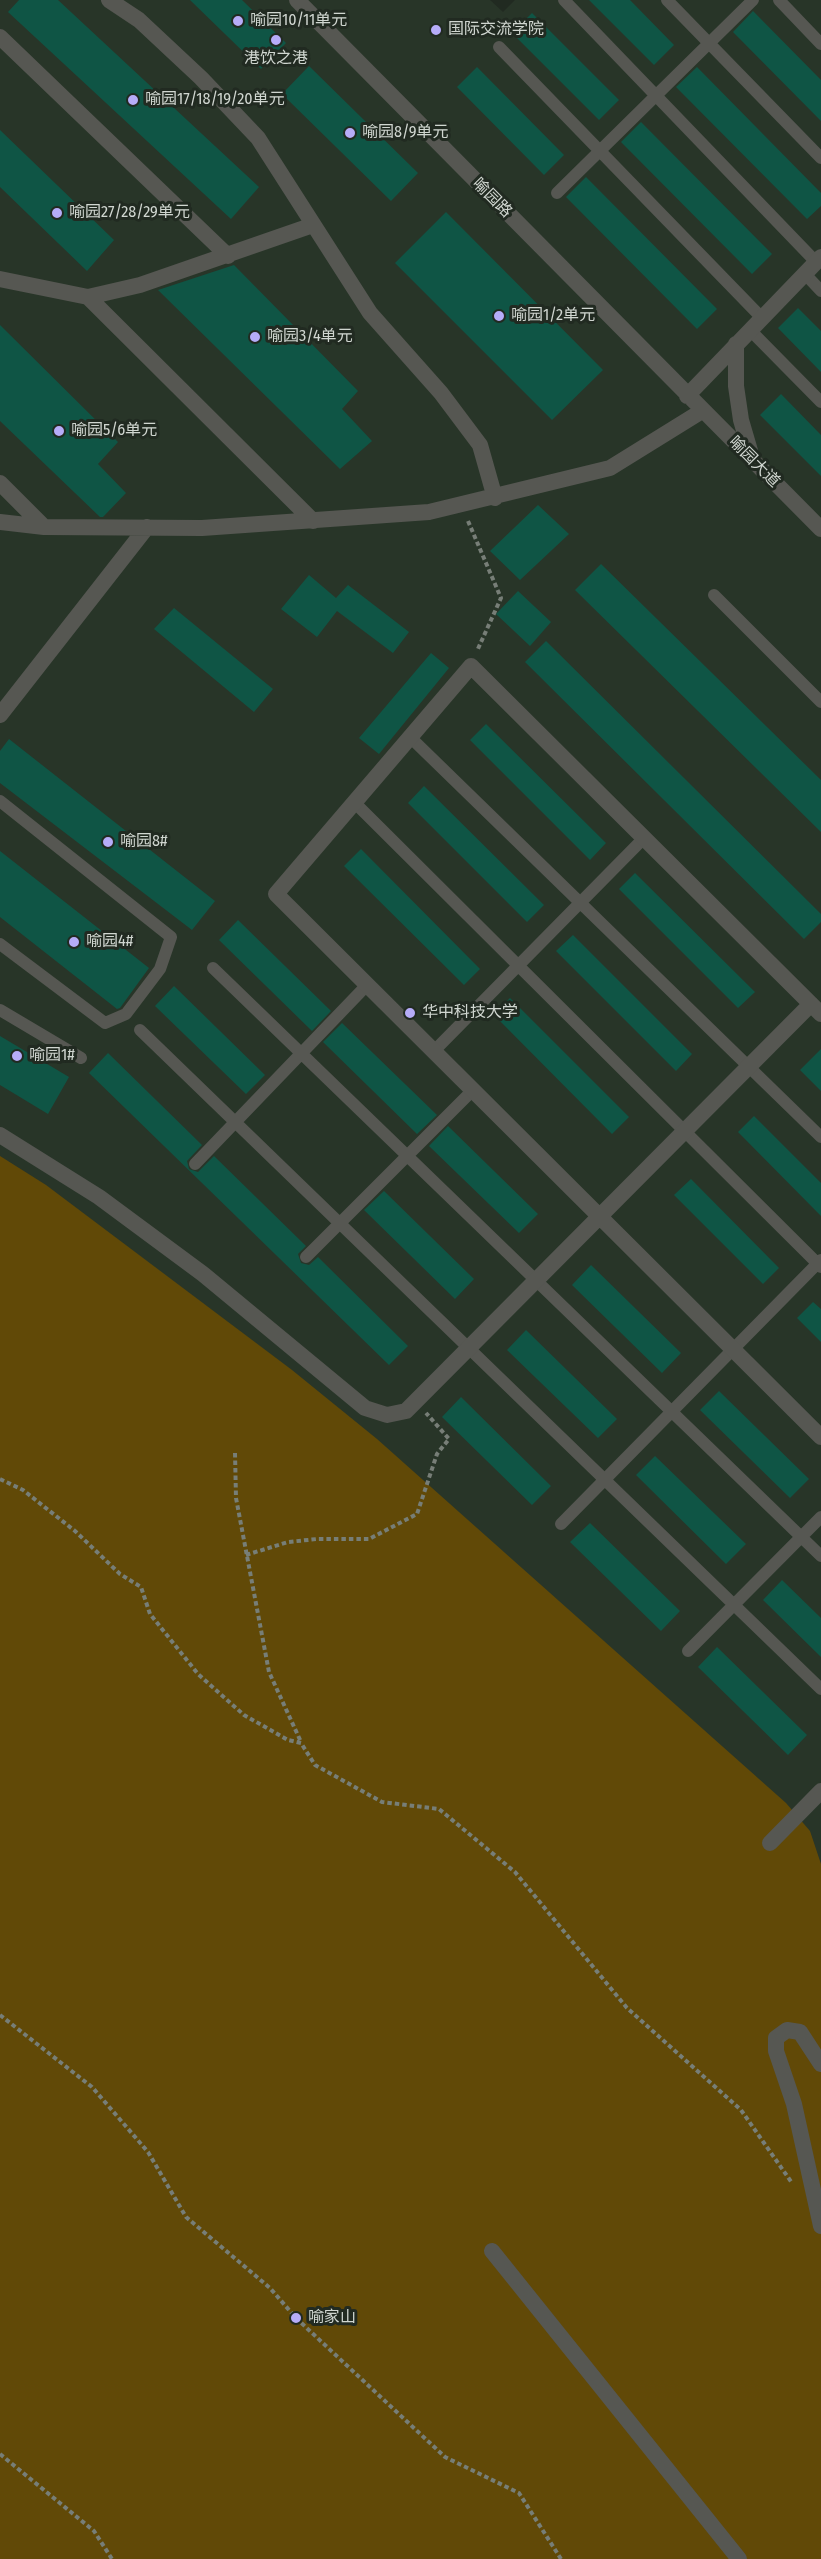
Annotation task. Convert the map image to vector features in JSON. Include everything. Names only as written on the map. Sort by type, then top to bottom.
[{"type":"street","points":[[109,0],[147,27],[201,78],[258,138],[370,313],[441,393],[480,445],[495,498]]},
{"type":"street","name":"喻园路","points":[[297,0],[687,396]]},
{"type":"street","points":[[0,37],[228,256]]},
{"type":"street","points":[[0,279],[88,297],[140,285],[313,225]]},
{"type":"street","points":[[687,396],[814,264]]},
{"type":"street","points":[[88,297],[313,521]]},
{"type":"street","points":[[736,344],[736,386],[741,420],[753,461]]},
{"type":"street","name":"喻园大道","points":[[687,396],[821,529]]},
{"type":"street","points":[[0,522],[44,526],[202,528],[429,512],[495,498],[610,468],[702,411]]},
{"type":"street","points":[[0,483],[44,526]]},
{"type":"street","points":[[0,715],[147,527]]},
{"type":"street","points":[[0,1135],[99,1197],[165,1245],[366,1408],[387,1415],[405,1411],[415,1402],[600,1216],[748,1066],[816,1009],[471,666],[276,894],[600,1216],[821,1437]]},
{"type":"street","points":[[770,1843],[821,1791]]},
{"type":"street","points":[[821,2064],[800,2032],[787,2030],[776,2038],[776,2051],[794,2104],[821,2226]]},
{"type":"street","points":[[492,2251],[739,2559]]},
{"type":"lane","points":[[564,0],[814,264],[821,291]]},
{"type":"lane","points":[[666,0],[821,158]]},
{"type":"lane","points":[[557,193],[753,0]]},
{"type":"lane","points":[[779,0],[821,44]]},
{"type":"lane","points":[[499,47],[762,318]]},
{"type":"lane","points":[[750,330],[821,402]]},
{"type":"lane","points":[[714,595],[821,702]]},
{"type":"lane","points":[[410,737],[821,1137]]},
{"type":"lane","points":[[0,801],[171,937],[160,969],[126,1014],[105,1023],[0,944]]},
{"type":"lane","points":[[354,802],[684,1131],[820,1263],[561,1524]]},
{"type":"lane","points":[[434,1051],[644,838]]},
{"type":"lane","points":[[213,968],[821,1556]]},
{"type":"lane","points":[[195,1164],[367,985]]},
{"type":"lane","points":[[0,1010],[81,1058]]},
{"type":"lane","points":[[140,1029],[821,1689]]},
{"type":"lane","points":[[306,1257],[473,1090]]},
{"type":"lane","points":[[688,1651],[821,1517]]},
{"type":"path","points":[[461,505],[501,598],[471,666]]},
{"type":"path","points":[[246,1555],[288,1542],[317,1539],[369,1539],[417,1514],[437,1454],[449,1439],[415,1402]]},
{"type":"path","points":[[235,1453],[236,1498],[269,1672],[301,1743],[315,1766],[381,1802],[439,1809],[515,1872],[627,2008],[741,2110],[795,2190]]},
{"type":"path","points":[[0,1479],[23,1490],[75,1531],[120,1574],[141,1587],[150,1614],[198,1674],[244,1715],[288,1740],[301,1743]]},
{"type":"path","points":[[0,2015],[92,2087],[148,2152],[186,2217],[270,2288],[296,2318],[445,2457],[519,2493],[561,2559]]},
{"type":"path","points":[[0,2454],[94,2531],[112,2559]]},
{"type":"shaded area","name":"华中科技大学","points":[[0,0],[490,0],[503,12],[515,0],[821,0],[821,2559],[0,2014]]},
{"type":"shaded area","points":[[0,1156],[46,1185],[292,1370],[377,1439],[786,1803],[810,1831],[821,1864],[821,2559],[0,2559]]},
{"type":"building","name":"喻园17/18/19/20单元","points":[[19,0],[58,0],[259,187],[231,219],[8,12]]},
{"type":"building","name":"喻园10/11单元","points":[[190,0],[242,0],[286,43],[261,69]]},
{"type":"building","points":[[589,0],[630,0],[674,45],[654,65]]},
{"type":"building","points":[[753,11],[821,80],[821,121],[733,32]]},
{"type":"building","points":[[532,13],[619,100],[599,120],[512,33]]},
{"type":"building","name":"喻园8/9单元","points":[[309,66],[418,173],[391,201],[282,94]]},
{"type":"building","points":[[477,67],[564,155],[544,175],[457,87]]},
{"type":"building","points":[[697,67],[821,193],[821,206],[807,219],[676,87]]},
{"type":"building","points":[[641,122],[772,254],[752,274],[621,142]]},
{"type":"building","name":"喻园27/28/29单元","points":[[0,130],[114,240],[87,271],[0,187]]},
{"type":"building","points":[[586,177],[717,309],[697,329],[566,197]]},
{"type":"building","name":"喻园1/2单元","points":[[446,212],[603,370],[552,420],[395,263]]},
{"type":"building","name":"喻园3/4单元","points":[[234,265],[358,391],[342,409],[372,441],[340,469],[158,290]]},
{"type":"building","points":[[798,308],[821,331],[821,372],[778,328]]},
{"type":"building","name":"喻园5/6单元","points":[[0,325],[118,442],[98,464],[126,493],[103,517],[100,517],[0,421]]},
{"type":"building","points":[[781,394],[821,435],[821,476],[760,415]]},
{"type":"building","points":[[538,505],[569,534],[520,580],[490,551]]},
{"type":"building","points":[[601,564],[821,780],[821,832],[575,590]]},
{"type":"building","points":[[309,575],[336,598],[348,585],[409,632],[393,653],[337,611],[317,637],[281,609]]},
{"type":"building","points":[[518,591],[551,622],[530,646],[496,614]]},
{"type":"building","points":[[174,608],[273,689],[254,712],[154,629]]},
{"type":"building","points":[[546,641],[821,914],[821,922],[804,939],[525,662]]},
{"type":"building","points":[[431,653],[449,668],[379,754],[359,738]]},
{"type":"building","points":[[486,724],[606,843],[590,860],[470,740]]},
{"type":"building","name":"喻园8#","points":[[9,739],[215,901],[192,930],[0,783],[0,751]]},
{"type":"building","points":[[424,786],[544,905],[527,922],[408,803]]},
{"type":"building","points":[[361,849],[480,969],[464,985],[344,866]]},
{"type":"building","name":"喻园4#","points":[[0,851],[149,968],[120,1008],[117,1009],[0,917]]},
{"type":"building","points":[[635,873],[755,992],[738,1008],[619,889]]},
{"type":"building","points":[[238,920],[331,1011],[312,1031],[219,940]]},
{"type":"building","points":[[573,935],[692,1054],[676,1071],[556,951]]},
{"type":"building","points":[[174,986],[265,1075],[246,1094],[155,1006]]},
{"type":"building","points":[[510,998],[629,1117],[612,1134],[493,1014]]},
{"type":"building","points":[[342,1023],[437,1115],[417,1134],[323,1042]]},
{"type":"building","name":"喻园1#","points":[[0,1036],[69,1077],[48,1114],[0,1085]]},
{"type":"building","points":[[821,1049],[821,1091],[800,1070]]},
{"type":"building","points":[[108,1053],[202,1145],[187,1161],[189,1169],[198,1172],[214,1156],[306,1246],[298,1254],[301,1263],[309,1265],[318,1257],[408,1346],[389,1365],[89,1073]]},
{"type":"building","points":[[754,1116],[821,1183],[821,1216],[738,1132]]},
{"type":"building","points":[[448,1126],[538,1214],[519,1233],[429,1146]]},
{"type":"building","points":[[691,1179],[779,1268],[763,1284],[674,1195]]},
{"type":"building","points":[[384,1191],[474,1279],[455,1299],[364,1210]]},
{"type":"building","points":[[591,1265],[681,1353],[662,1373],[572,1285]]},
{"type":"building","points":[[813,1302],[821,1309],[821,1342],[797,1318]]},
{"type":"building","points":[[526,1330],[617,1419],[598,1438],[507,1350]]},
{"type":"building","points":[[719,1391],[809,1479],[790,1498],[700,1410]]},
{"type":"building","points":[[461,1397],[551,1486],[532,1505],[442,1417]]},
{"type":"building","points":[[655,1456],[746,1544],[726,1564],[636,1475]]},
{"type":"building","points":[[590,1523],[680,1611],[661,1631],[570,1542]]},
{"type":"building","points":[[782,1580],[821,1618],[821,1657],[763,1600]]},
{"type":"building","points":[[717,1647],[807,1735],[788,1755],[698,1667]]},
{"type":"place","name":"喻园10/11单元","points":[[238,21]]},
{"type":"place","name":"国际交流学院","points":[[436,30]]},
{"type":"place","name":"港饮之港","points":[[276,40]]},
{"type":"place","name":"喻园17/18/19/20单元","points":[[133,100]]},
{"type":"place","name":"喻园8/9单元","points":[[350,133]]},
{"type":"place","name":"喻园27/28/29单元","points":[[57,213]]},
{"type":"place","name":"喻园1/2单元","points":[[499,316]]},
{"type":"place","name":"喻园3/4单元","points":[[255,337]]},
{"type":"place","name":"喻园5/6单元","points":[[59,431]]},
{"type":"place","name":"喻园8#","points":[[108,842]]},
{"type":"place","name":"喻园4#","points":[[74,942]]},
{"type":"place","name":"华中科技大学","points":[[410,1013]]},
{"type":"place","name":"喻园1#","points":[[17,1056]]},
{"type":"place","name":"喻家山","points":[[296,2318]]}]
